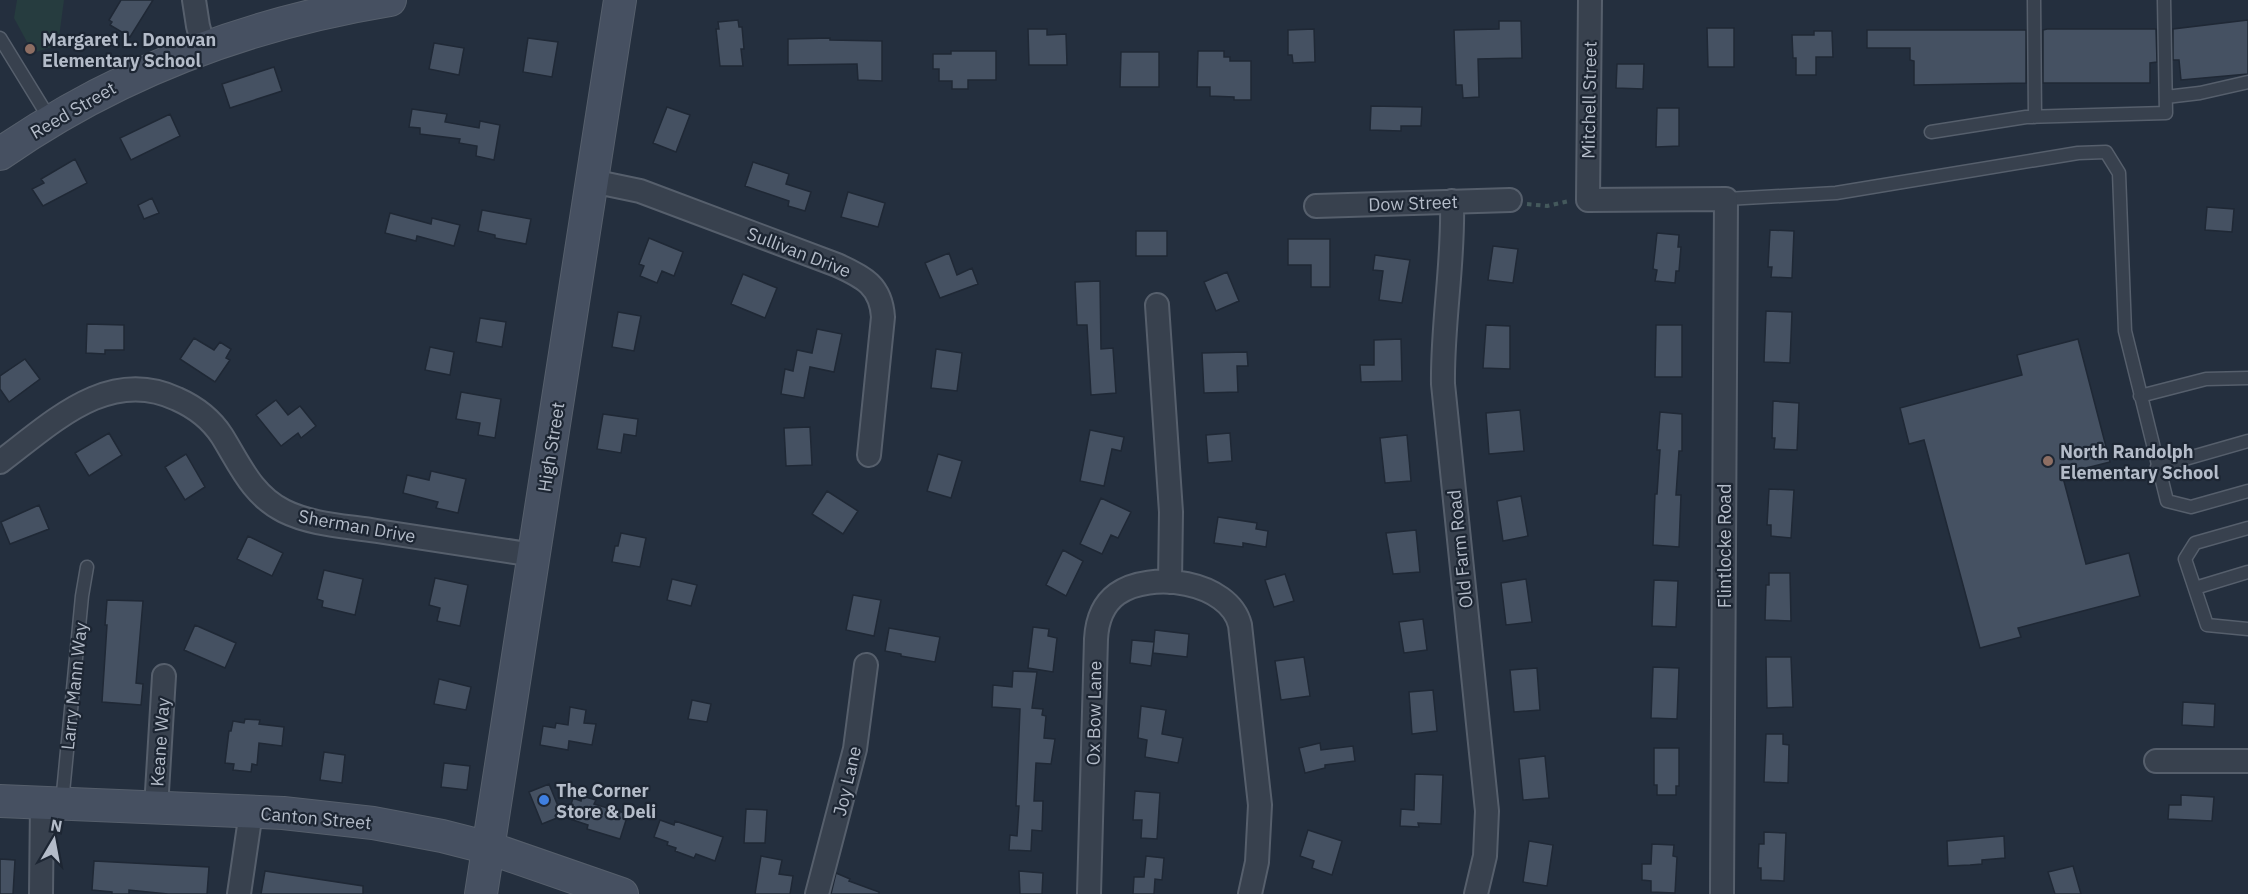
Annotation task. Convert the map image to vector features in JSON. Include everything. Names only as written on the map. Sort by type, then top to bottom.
[{"type":"main road","name":"Reed Street","points":[[0,154],[51,121],[113,87],[166,63],[204,48],[296,20],[390,0]]},
{"type":"main road","name":"High Street","points":[[481,894],[620,0]]},
{"type":"main road","name":"Canton Street","points":[[0,801],[306,815],[373,823],[442,836],[489,848],[622,894]]},
{"type":"street","points":[[194,0],[204,48]]},
{"type":"street","name":"Mitchell Street","points":[[1588,200],[1590,0]]},
{"type":"street","name":"Sullivan Drive","points":[[592,181],[640,192],[837,265],[868,281],[880,297],[884,317],[869,455]]},
{"type":"street","points":[[1588,200],[1726,198]]},
{"type":"street","name":"Flintlocke Road","points":[[1722,894],[1726,198]]},
{"type":"street","name":"Dow Street","points":[[1316,206],[1510,200]]},
{"type":"street","name":"Old Farm Road","points":[[1452,201],[1443,384],[1487,811],[1485,856],[1476,894]]},
{"type":"street","points":[[1157,305],[1172,527],[1170,582]]},
{"type":"street","name":"Sherman Drive","points":[[0,462],[80,403],[123,390],[155,392],[174,397],[201,413],[216,428],[251,484],[267,500],[286,512],[325,523],[534,555]]},
{"type":"street","name":"Ox Bow Lane","points":[[1089,894],[1098,620],[1112,599],[1126,589],[1170,582],[1196,586],[1214,594],[1234,610],[1240,625],[1260,805],[1259,843],[1250,894]]},
{"type":"street","name":"Joy Lane","points":[[817,894],[855,749],[866,665]]},
{"type":"street","name":"Keane Way","points":[[156,808],[164,676]]},
{"type":"street","points":[[2156,761],[2248,761]]},
{"type":"street","points":[[41,894],[52,804]]},
{"type":"street","points":[[239,894],[250,812]]},
{"type":"lane","points":[[2034,0],[2035,117]]},
{"type":"lane","points":[[1931,132],[2035,117],[2166,113],[2164,0]]},
{"type":"lane","points":[[0,38],[51,121]]},
{"type":"lane","points":[[2166,96],[2200,93],[2248,82]]},
{"type":"lane","points":[[1726,198],[1836,193],[2078,153],[2106,152],[2119,172],[2125,331],[2157,467],[2168,501],[2191,507],[2248,491]]},
{"type":"lane","points":[[2140,396],[2206,379],[2248,378]]},
{"type":"lane","points":[[2157,467],[2248,441]]},
{"type":"lane","points":[[2248,528],[2195,543],[2185,559],[2207,625],[2248,629]]},
{"type":"lane","name":"Larry Mann Way","points":[[52,804],[87,567]]},
{"type":"lane","points":[[2195,588],[2248,572]]},
{"type":"path","points":[[1510,200],[1547,206],[1588,200]]},
{"type":"green space","points":[[17,0],[64,0],[58,45],[33,53],[14,18]]},
{"type":"building","points":[[121,0],[153,0],[130,37],[110,25],[112,22],[109,20]]},
{"type":"building","points":[[738,20],[739,27],[742,27],[743,66],[720,66],[716,29],[719,29],[718,22]]},
{"type":"building","points":[[2248,20],[2248,74],[2181,80],[2179,60],[2173,60],[2173,29]]},
{"type":"building","points":[[1499,21],[1521,21],[1522,58],[1478,59],[1479,97],[1463,98],[1462,85],[1456,85],[1454,30],[1499,29]]},
{"type":"building","points":[[1707,28],[1734,28],[1734,67],[1708,67]]},
{"type":"building","points":[[1028,29],[1047,29],[1047,35],[1066,34],[1067,65],[1029,65]]},
{"type":"building","points":[[1314,29],[1315,62],[1293,63],[1292,55],[1288,55],[1288,30]]},
{"type":"building","points":[[2156,29],[2157,62],[2150,63],[2150,83],[2043,83],[2043,30]]},
{"type":"building","points":[[1867,30],[2026,30],[2026,83],[1914,85],[1914,61],[1910,60],[1910,48],[1867,48]]},
{"type":"building","points":[[1814,31],[1832,31],[1833,57],[1816,57],[1816,75],[1796,75],[1792,35],[1814,35]]},
{"type":"building","points":[[528,38],[558,42],[552,77],[523,72]]},
{"type":"building","points":[[830,38],[830,40],[882,41],[882,81],[858,80],[857,64],[788,65],[788,39]]},
{"type":"building","points":[[434,43],[464,48],[459,75],[429,69]]},
{"type":"building","points":[[951,51],[996,51],[996,80],[968,80],[968,89],[952,89],[952,81],[939,81],[939,69],[933,69],[933,54],[951,54]]},
{"type":"building","points":[[1198,51],[1224,51],[1224,57],[1230,57],[1230,61],[1251,61],[1251,100],[1210,96],[1210,87],[1197,87]]},
{"type":"building","points":[[1121,52],[1159,52],[1159,87],[1120,87]]},
{"type":"building","points":[[1617,64],[1644,64],[1643,89],[1616,88]]},
{"type":"building","points":[[274,67],[282,91],[230,108],[222,84]]},
{"type":"building","points":[[1371,106],[1422,107],[1421,126],[1401,126],[1401,131],[1370,130]]},
{"type":"building","points":[[667,107],[690,115],[676,152],[653,143]]},
{"type":"building","points":[[1657,108],[1679,108],[1679,146],[1656,147]]},
{"type":"building","points":[[412,109],[447,114],[445,122],[479,128],[480,121],[500,125],[494,160],[476,156],[477,146],[459,143],[460,139],[420,134],[420,128],[409,127]]},
{"type":"building","points":[[170,114],[180,136],[131,160],[120,138]]},
{"type":"building","points":[[75,159],[87,183],[43,206],[32,189],[44,183],[41,179]]},
{"type":"building","points":[[753,162],[789,174],[786,184],[811,192],[805,211],[788,206],[789,201],[745,186]]},
{"type":"building","points":[[848,192],[885,203],[878,227],[841,217]]},
{"type":"building","points":[[152,198],[159,213],[144,219],[138,205]]},
{"type":"building","points":[[2207,207],[2234,209],[2232,232],[2205,230]]},
{"type":"building","points":[[482,210],[531,219],[526,244],[495,238],[495,235],[478,231]]},
{"type":"building","points":[[390,213],[431,224],[432,218],[460,225],[454,246],[417,236],[416,241],[385,233]]},
{"type":"building","points":[[1770,230],[1794,231],[1792,278],[1771,277],[1772,267],[1768,267]]},
{"type":"building","points":[[1136,231],[1167,231],[1167,256],[1136,256]]},
{"type":"building","points":[[1657,233],[1679,235],[1678,247],[1681,247],[1679,271],[1676,271],[1675,283],[1655,281],[1657,270],[1653,269]]},
{"type":"building","points":[[649,238],[683,252],[674,276],[662,271],[657,283],[640,276],[644,266],[639,264]]},
{"type":"building","points":[[1288,239],[1330,239],[1330,287],[1311,287],[1311,265],[1288,265]]},
{"type":"building","points":[[1493,246],[1518,249],[1513,283],[1488,280]]},
{"type":"building","points":[[949,253],[957,275],[972,268],[978,284],[940,298],[925,263]]},
{"type":"building","points":[[1375,255],[1410,260],[1402,303],[1379,300],[1383,271],[1373,270]]},
{"type":"building","points":[[1227,272],[1239,301],[1216,311],[1204,282]]},
{"type":"building","points":[[743,274],[777,288],[765,318],[731,304]]},
{"type":"building","points":[[1100,281],[1101,349],[1113,348],[1116,393],[1091,395],[1087,325],[1077,325],[1075,282]]},
{"type":"building","points":[[1766,311],[1792,312],[1790,363],[1764,362]]},
{"type":"building","points":[[618,312],[641,316],[634,351],[612,347]]},
{"type":"building","points":[[480,318],[506,322],[502,347],[476,342]]},
{"type":"building","points":[[87,324],[124,325],[124,350],[105,350],[105,354],[86,353]]},
{"type":"building","points":[[1486,325],[1510,326],[1510,369],[1483,368]]},
{"type":"building","points":[[1656,325],[1682,325],[1682,377],[1655,377]]},
{"type":"building","points":[[817,329],[842,334],[834,372],[810,367],[804,398],[781,394],[785,369],[793,371],[797,350],[812,353]]},
{"type":"building","points":[[194,338],[214,350],[220,342],[231,349],[226,358],[230,360],[215,382],[180,359]]},
{"type":"building","points":[[1401,339],[1402,381],[1361,382],[1360,365],[1374,365],[1374,340]]},
{"type":"building","points":[[2078,339],[2110,462],[2062,474],[2086,564],[2129,553],[2140,596],[2018,628],[2021,637],[1980,648],[1924,440],[1909,444],[1900,408],[2022,375],[2017,355]]},
{"type":"building","points":[[430,347],[454,352],[450,375],[425,370]]},
{"type":"building","points":[[936,349],[962,353],[957,391],[931,388]]},
{"type":"building","points":[[1247,352],[1248,366],[1237,366],[1238,392],[1204,393],[1202,353]]},
{"type":"building","points":[[25,359],[40,379],[9,402],[0,389],[0,376]]},
{"type":"building","points":[[461,392],[501,399],[495,438],[478,435],[480,423],[456,419]]},
{"type":"building","points":[[276,400],[288,415],[300,406],[316,426],[301,438],[298,433],[281,446],[256,415]]},
{"type":"building","points":[[1773,401],[1799,403],[1797,450],[1774,449]]},
{"type":"building","points":[[1520,410],[1524,451],[1489,454],[1486,413]]},
{"type":"building","points":[[1660,412],[1682,414],[1682,451],[1679,451],[1676,495],[1681,495],[1679,547],[1653,545],[1660,450],[1657,450]]},
{"type":"building","points":[[603,414],[638,419],[636,436],[624,434],[621,453],[597,449]]},
{"type":"building","points":[[810,427],[812,465],[786,466],[784,428]]},
{"type":"building","points":[[1090,430],[1124,437],[1121,451],[1112,449],[1104,486],[1080,481]]},
{"type":"building","points":[[109,433],[122,455],[89,476],[75,453]]},
{"type":"building","points":[[1230,433],[1232,461],[1208,463],[1206,435]]},
{"type":"building","points":[[1407,435],[1411,481],[1385,483],[1380,438]]},
{"type":"building","points":[[186,454],[205,487],[185,500],[165,467]]},
{"type":"building","points":[[938,454],[962,461],[951,498],[927,491]]},
{"type":"building","points":[[431,471],[466,479],[458,513],[436,508],[438,502],[403,493],[407,475],[429,480]]},
{"type":"building","points":[[1769,489],[1794,490],[1791,538],[1771,536],[1771,525],[1767,525]]},
{"type":"building","points":[[827,491],[858,511],[843,534],[812,514]]},
{"type":"building","points":[[1521,496],[1528,536],[1503,541],[1497,501]]},
{"type":"building","points":[[1101,498],[1131,512],[1118,538],[1111,535],[1102,554],[1080,544]]},
{"type":"building","points":[[39,505],[49,529],[10,544],[1,522]]},
{"type":"building","points":[[1218,517],[1257,523],[1256,529],[1268,531],[1266,547],[1243,543],[1243,547],[1214,543]]},
{"type":"building","points":[[1416,530],[1420,572],[1393,574],[1386,533]]},
{"type":"building","points":[[621,533],[646,538],[640,567],[612,562],[615,546],[618,546]]},
{"type":"building","points":[[248,536],[283,553],[272,576],[237,559]]},
{"type":"building","points":[[1063,550],[1083,561],[1066,596],[1046,585]]},
{"type":"building","points":[[324,570],[363,579],[355,615],[322,607],[323,601],[317,599]]},
{"type":"building","points":[[1769,573],[1790,573],[1791,621],[1765,620],[1766,585],[1769,585]]},
{"type":"building","points":[[1285,574],[1294,601],[1274,607],[1265,580]]},
{"type":"building","points":[[435,578],[468,585],[460,626],[437,621],[440,608],[429,605]]},
{"type":"building","points":[[672,579],[697,585],[691,606],[667,600]]},
{"type":"building","points":[[1526,579],[1532,622],[1506,625],[1501,583]]},
{"type":"building","points":[[1654,580],[1678,581],[1676,627],[1652,626]]},
{"type":"building","points":[[853,595],[881,600],[874,636],[846,630]]},
{"type":"building","points":[[107,600],[143,601],[136,683],[143,684],[141,705],[102,702]]},
{"type":"building","points":[[1423,619],[1427,650],[1404,653],[1399,622]]},
{"type":"building","points":[[195,625],[236,643],[225,668],[184,650]]},
{"type":"building","points":[[1033,627],[1049,629],[1048,636],[1057,638],[1053,672],[1028,668]]},
{"type":"building","points":[[889,628],[940,637],[935,662],[885,651]]},
{"type":"building","points":[[1155,630],[1189,634],[1187,657],[1153,653]]},
{"type":"building","points":[[1132,640],[1154,642],[1151,666],[1130,663]]},
{"type":"building","points":[[1304,657],[1310,696],[1281,700],[1275,661]]},
{"type":"building","points":[[1766,657],[1791,657],[1793,707],[1767,708]]},
{"type":"building","points":[[1653,667],[1679,668],[1677,719],[1651,718]]},
{"type":"building","points":[[1537,668],[1540,710],[1514,712],[1510,670]]},
{"type":"building","points":[[1013,671],[1037,672],[1032,708],[1043,709],[1042,715],[1046,716],[1044,738],[1055,739],[1051,764],[1036,763],[1034,801],[1043,801],[1042,831],[1032,830],[1031,851],[1009,850],[1010,835],[1017,836],[1020,709],[992,707],[993,685],[1012,687]]},
{"type":"building","points":[[439,679],[471,687],[466,710],[434,704]]},
{"type":"building","points":[[1433,690],[1437,731],[1412,734],[1409,692]]},
{"type":"building","points":[[692,700],[711,704],[707,722],[688,719]]},
{"type":"building","points":[[2183,702],[2215,704],[2214,727],[2182,725]]},
{"type":"building","points":[[1141,706],[1166,710],[1162,734],[1183,738],[1178,763],[1145,757],[1147,740],[1138,738]]},
{"type":"building","points":[[570,707],[586,710],[584,723],[596,724],[592,745],[569,741],[568,750],[540,745],[543,726],[555,728],[556,723],[568,725]]},
{"type":"building","points":[[245,719],[260,720],[259,724],[284,727],[282,746],[259,743],[257,765],[252,764],[251,772],[233,770],[234,764],[225,763],[229,731],[231,731],[233,721],[244,723]]},
{"type":"building","points":[[1766,734],[1783,734],[1783,744],[1789,745],[1788,783],[1764,782]]},
{"type":"building","points":[[1320,743],[1321,750],[1353,746],[1355,761],[1325,765],[1325,768],[1305,773],[1299,748]]},
{"type":"building","points":[[1654,748],[1679,748],[1679,786],[1676,786],[1676,795],[1657,795],[1657,785],[1654,785]]},
{"type":"building","points":[[324,752],[345,755],[342,783],[320,780]]},
{"type":"building","points":[[1545,756],[1549,798],[1523,800],[1519,759]]},
{"type":"building","points":[[444,763],[470,766],[467,790],[441,787]]},
{"type":"building","points":[[1415,774],[1443,775],[1441,824],[1418,823],[1419,827],[1400,826],[1401,809],[1414,810]]},
{"type":"building","name":"The Corner Store & Deli","points":[[549,784],[562,816],[542,824],[529,792]]},
{"type":"building","points":[[1135,791],[1160,793],[1157,839],[1141,838],[1142,820],[1133,820]]},
{"type":"building","points":[[2181,795],[2214,797],[2212,821],[2168,819],[2169,805],[2181,805]]},
{"type":"building","points":[[582,796],[596,800],[594,804],[628,814],[620,839],[587,829],[588,825],[567,818],[573,798],[581,801]]},
{"type":"building","points":[[746,809],[767,810],[765,843],[744,843]]},
{"type":"building","points":[[660,820],[674,825],[675,821],[723,837],[715,861],[696,854],[694,858],[675,851],[676,848],[667,845],[668,842],[654,837]]},
{"type":"building","points":[[1308,830],[1342,841],[1332,875],[1312,868],[1314,861],[1300,856]]},
{"type":"building","points":[[1764,832],[1786,833],[1784,881],[1761,880],[1761,868],[1758,868],[1759,844],[1764,844]]},
{"type":"building","points":[[2004,836],[2005,858],[1982,860],[1982,864],[1948,866],[1947,841]]},
{"type":"building","points":[[1529,841],[1553,845],[1547,886],[1523,882]]},
{"type":"building","points":[[1652,844],[1674,845],[1673,856],[1677,857],[1675,893],[1651,892],[1651,881],[1642,880],[1642,864],[1651,864]]},
{"type":"building","points":[[761,856],[782,860],[779,874],[793,876],[790,894],[755,894]]},
{"type":"building","points":[[1146,856],[1164,858],[1162,880],[1155,879],[1154,894],[1133,894],[1134,877],[1144,877]]},
{"type":"building","points":[[0,859],[15,860],[13,894],[0,894]]},
{"type":"building","points":[[94,861],[209,867],[207,894],[168,894],[129,890],[129,894],[112,894],[112,892],[92,890]]},
{"type":"building","points":[[2073,866],[2081,894],[2055,894],[2048,872]]},
{"type":"building","points":[[265,871],[363,886],[363,894],[261,894]]},
{"type":"building","points":[[1019,871],[1043,873],[1042,894],[1020,894]]},
{"type":"building","points":[[836,873],[850,879],[849,881],[879,892],[879,894],[831,894]]},
{"type":"place","name":"Margaret L. Donovan Elementary School","points":[[30,49]]},
{"type":"place","name":"North Randolph Elementary School","points":[[2048,461]]},
{"type":"place","name":"The Corner Store & Deli","points":[[544,800]]}]
